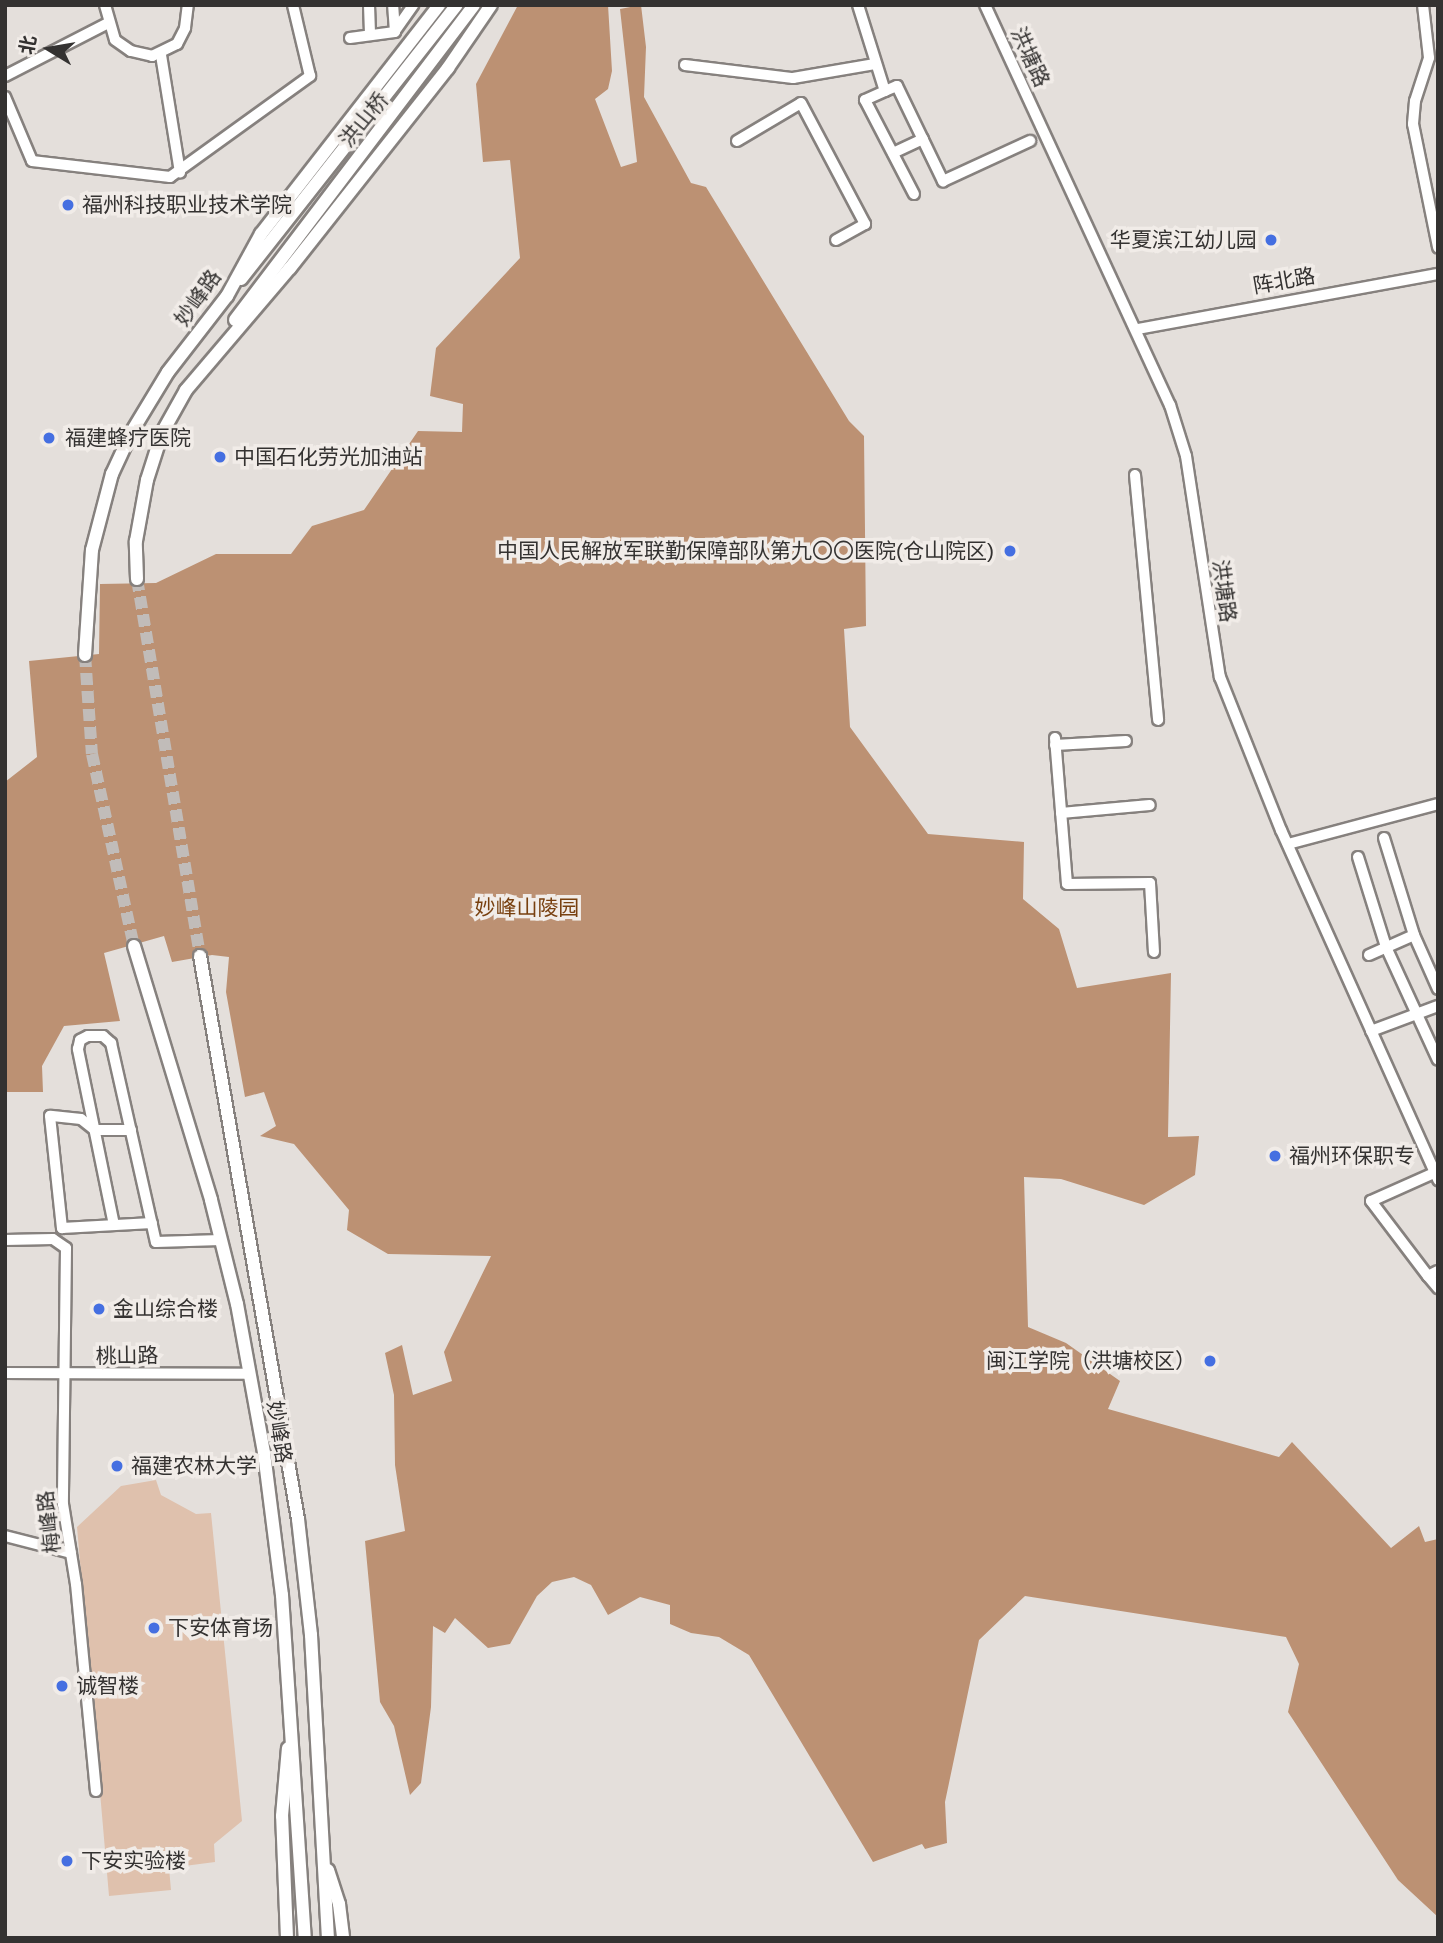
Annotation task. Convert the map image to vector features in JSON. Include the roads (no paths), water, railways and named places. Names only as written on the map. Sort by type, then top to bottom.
[{"type":"main road","name":"妙峰路","points":[[85,655],[91,559],[112,474],[156,390],[227,296],[261,234],[439,5]]},
{"type":"main road","points":[[227,296],[457,5]]},
{"type":"main road","name":"洪山桥","points":[[203,365],[281,257],[474,5]]},
{"type":"main road","points":[[136,579],[138,525],[152,463],[167,421],[203,365],[290,268],[449,68],[491,5]]},
{"type":"main road","name":"妙峰路","points":[[134,946],[221,1240],[250,1374],[276,1543],[292,1720],[305,1938]]},
{"type":"main road","name":"妙峰路","points":[[200,957],[298,1519],[311,1635],[328,1938]]},
{"type":"main road","points":[[286,1938],[282,1816],[292,1720]]},
{"type":"main road","points":[[324,1861],[335,1886],[342,1938]]},
{"type":"street","points":[[105,5],[108,23],[122,46],[141,55],[161,55],[182,36],[188,5]]},
{"type":"street","points":[[5,97],[32,161],[164,178],[180,172],[310,76],[293,5]]},
{"type":"street","points":[[369,5],[370,35]]},
{"type":"street","points":[[393,5],[395,32]]},
{"type":"street","points":[[350,38],[395,32],[413,5]]},
{"type":"street","points":[[858,5],[885,91]]},
{"type":"street","name":"洪塘路","points":[[985,5],[1138,329],[1186,456],[1216,665],[1288,844],[1436,1177]]},
{"type":"street","points":[[1423,5],[1429,58],[1415,101],[1413,124],[1438,247]]},
{"type":"street","points":[[5,76],[108,23]]},
{"type":"street","points":[[161,55],[180,172]]},
{"type":"street","points":[[685,65],[793,78],[875,64]]},
{"type":"street","points":[[914,194],[865,100],[897,86],[943,181],[1030,141]]},
{"type":"street","points":[[737,141],[800,103],[865,224],[836,240]]},
{"type":"street","points":[[893,153],[922,139]]},
{"type":"street","name":"阵北路","points":[[1138,329],[1438,274]]},
{"type":"street","points":[[1135,475],[1158,719]]},
{"type":"street","points":[[1126,741],[1055,742],[1067,884],[1150,883],[1154,952]]},
{"type":"street","points":[[1288,844],[1438,804]]},
{"type":"street","points":[[1061,813],[1150,805]]},
{"type":"street","points":[[1384,838],[1414,936],[1438,989]]},
{"type":"street","points":[[1359,857],[1386,947],[1438,1060]]},
{"type":"street","points":[[1368,955],[1414,936]]},
{"type":"street","points":[[1371,1031],[1438,1006]]},
{"type":"street","points":[[114,1225],[78,1043],[83,1037],[96,1035],[111,1043],[156,1242],[221,1240]]},
{"type":"street","points":[[131,1130],[95,1130],[81,1119],[50,1116],[62,1228],[152,1223]]},
{"type":"street","points":[[1436,1177],[1371,1201],[1433,1274],[1438,1288]]},
{"type":"street","name":"梅峰路","points":[[5,1240],[48,1238],[65,1248],[63,1503],[71,1553],[96,1791]]},
{"type":"street","name":"桃山路","points":[[5,1373],[65,1376],[250,1374]]},
{"type":"street","points":[[5,1535],[71,1553]]},
{"type":"tunnel","points":[[137,579],[200,956]]},
{"type":"tunnel","points":[[85,655],[92,754],[134,946]]},
{"type":"place","name":"福州科技职业技术学院","points":[[68,205]]},
{"type":"place","name":"华夏滨江幼儿园","points":[[1271,240]]},
{"type":"place","name":"福建蜂疗医院","points":[[49,438]]},
{"type":"place","name":"中国石化劳光加油站","points":[[220,457]]},
{"type":"place","name":"中国人民解放军联勤保障部队第九〇〇医院(仓山院区)","points":[[1010,551]]},
{"type":"place","name":"福州环保职专","points":[[1275,1156]]},
{"type":"place","name":"金山综合楼","points":[[99,1309]]},
{"type":"place","name":"闽江学院（洪塘校区）","points":[[1210,1361]]},
{"type":"place","name":"福建农林大学","points":[[117,1466]]},
{"type":"place","name":"下安体育场","points":[[154,1628]]},
{"type":"place","name":"诚智楼","points":[[62,1686]]},
{"type":"place","name":"下安实验楼","points":[[67,1861]]},
{"type":"park label","name":"妙峰山陵园","points":[[527,908]]}]
